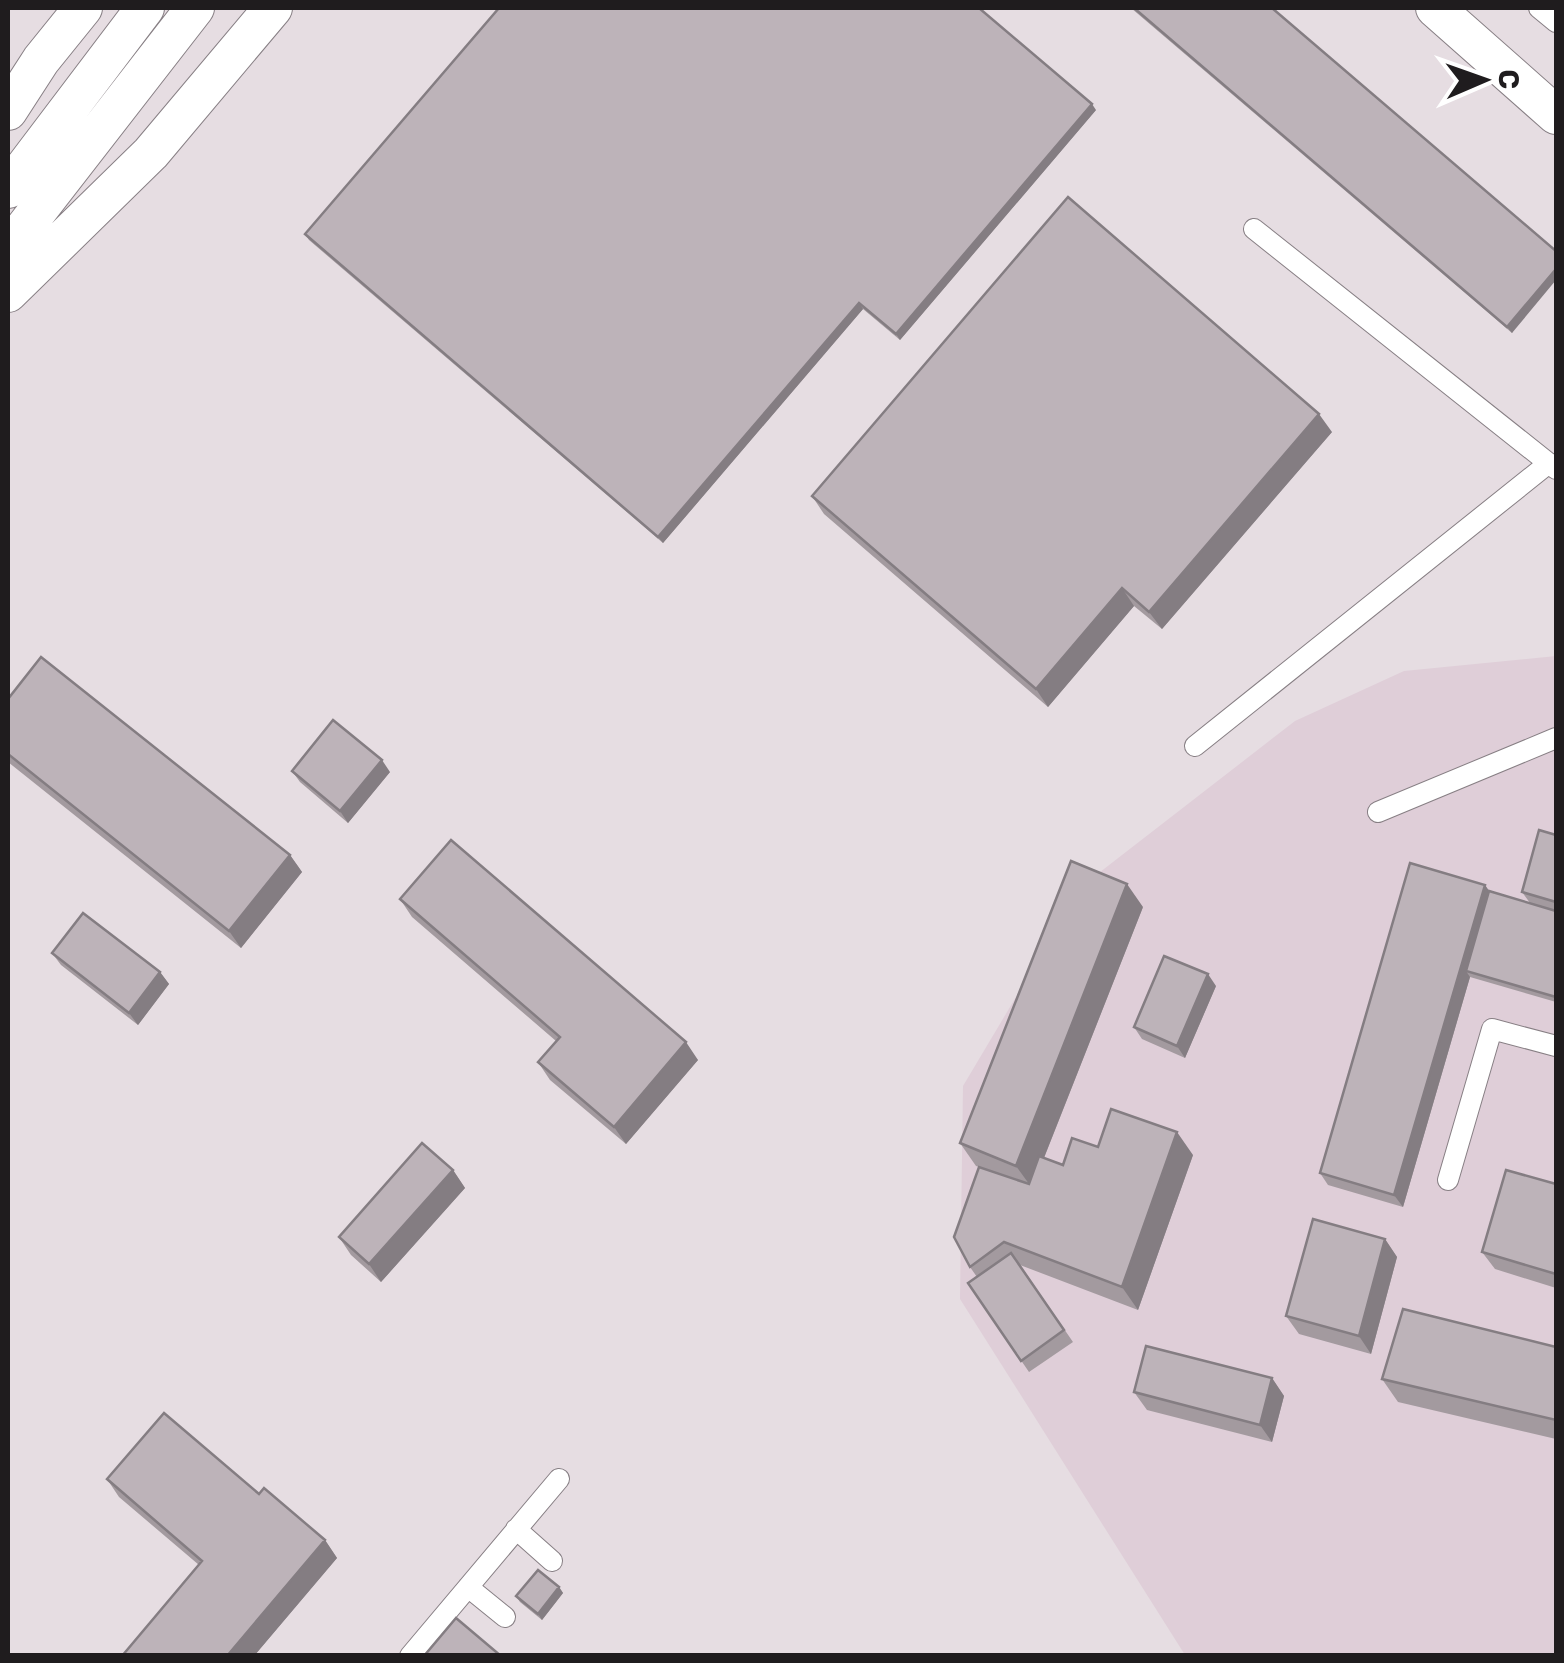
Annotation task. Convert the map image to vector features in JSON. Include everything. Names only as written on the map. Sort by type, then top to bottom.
[{"type":"street","points":[[8,111],[41,60],[83,8]]},
{"type":"street","points":[[8,250],[195,8]]},
{"type":"street","points":[[8,293],[152,153],[273,8]]},
{"type":"street","points":[[1435,8],[1556,115]]},
{"type":"street","points":[[8,188],[141,13]]},
{"type":"lane","points":[[1540,8],[1556,22]]},
{"type":"lane","points":[[1195,746],[1553,466],[1254,229]]},
{"type":"lane","points":[[1378,812],[1556,738]]},
{"type":"lane","points":[[1448,1180],[1492,1028],[1556,1046]]},
{"type":"lane","points":[[410,1656],[559,1479]]},
{"type":"lane","points":[[516,1529],[552,1560]]},
{"type":"lane","points":[[468,1587],[505,1616]]},
{"type":"shaded area","points":[[1556,656],[1556,1655],[1185,1655],[960,1299],[963,1086],[1082,886],[1295,721],[1404,671]]},
{"type":"building","points":[[499,8],[979,8],[1092,104],[896,334],[859,303],[658,537],[305,234]]},
{"type":"building","points":[[1134,8],[1272,8],[1556,251],[1556,269],[1507,327]]},
{"type":"building","points":[[1068,197],[1319,414],[1149,612],[1122,588],[1036,689],[812,496]]},
{"type":"building","points":[[41,657],[290,855],[229,931],[8,754],[8,699]]},
{"type":"building","points":[[333,720],[382,760],[340,811],[292,771]]},
{"type":"building","points":[[1539,830],[1556,835],[1556,902],[1522,892]]},
{"type":"building","points":[[451,840],[686,1042],[614,1127],[538,1062],[560,1037],[400,899]]},
{"type":"building","points":[[1071,861],[1127,884],[1016,1166],[960,1143]]},
{"type":"building","points":[[1410,863],[1485,885],[1394,1195],[1320,1173]]},
{"type":"building","points":[[1489,891],[1556,911],[1556,997],[1466,971]]},
{"type":"building","points":[[83,913],[160,972],[129,1013],[52,953]]},
{"type":"building","points":[[1164,956],[1208,974],[1177,1046],[1134,1027]]},
{"type":"building","points":[[1111,1109],[1177,1132],[1122,1287],[1004,1242],[970,1267],[954,1237],[979,1167],[1029,1184],[1039,1156],[1063,1165],[1072,1138],[1098,1147]]},
{"type":"building","points":[[422,1143],[453,1170],[369,1264],[339,1237]]},
{"type":"building","points":[[1506,1170],[1556,1184],[1556,1274],[1482,1252]]},
{"type":"building","points":[[1313,1219],[1385,1239],[1359,1336],[1286,1316]]},
{"type":"building","points":[[1011,1253],[1064,1330],[1021,1361],[968,1283]]},
{"type":"building","points":[[1403,1309],[1556,1347],[1556,1420],[1382,1379]]},
{"type":"building","points":[[1146,1346],[1272,1378],[1260,1425],[1134,1392]]},
{"type":"building","points":[[164,1413],[259,1494],[264,1488],[325,1540],[227,1656],[122,1656],[202,1561],[107,1479]]},
{"type":"building","points":[[538,1570],[559,1587],[538,1614],[516,1596]]},
{"type":"building","points":[[456,1618],[501,1656],[424,1656]]}]
